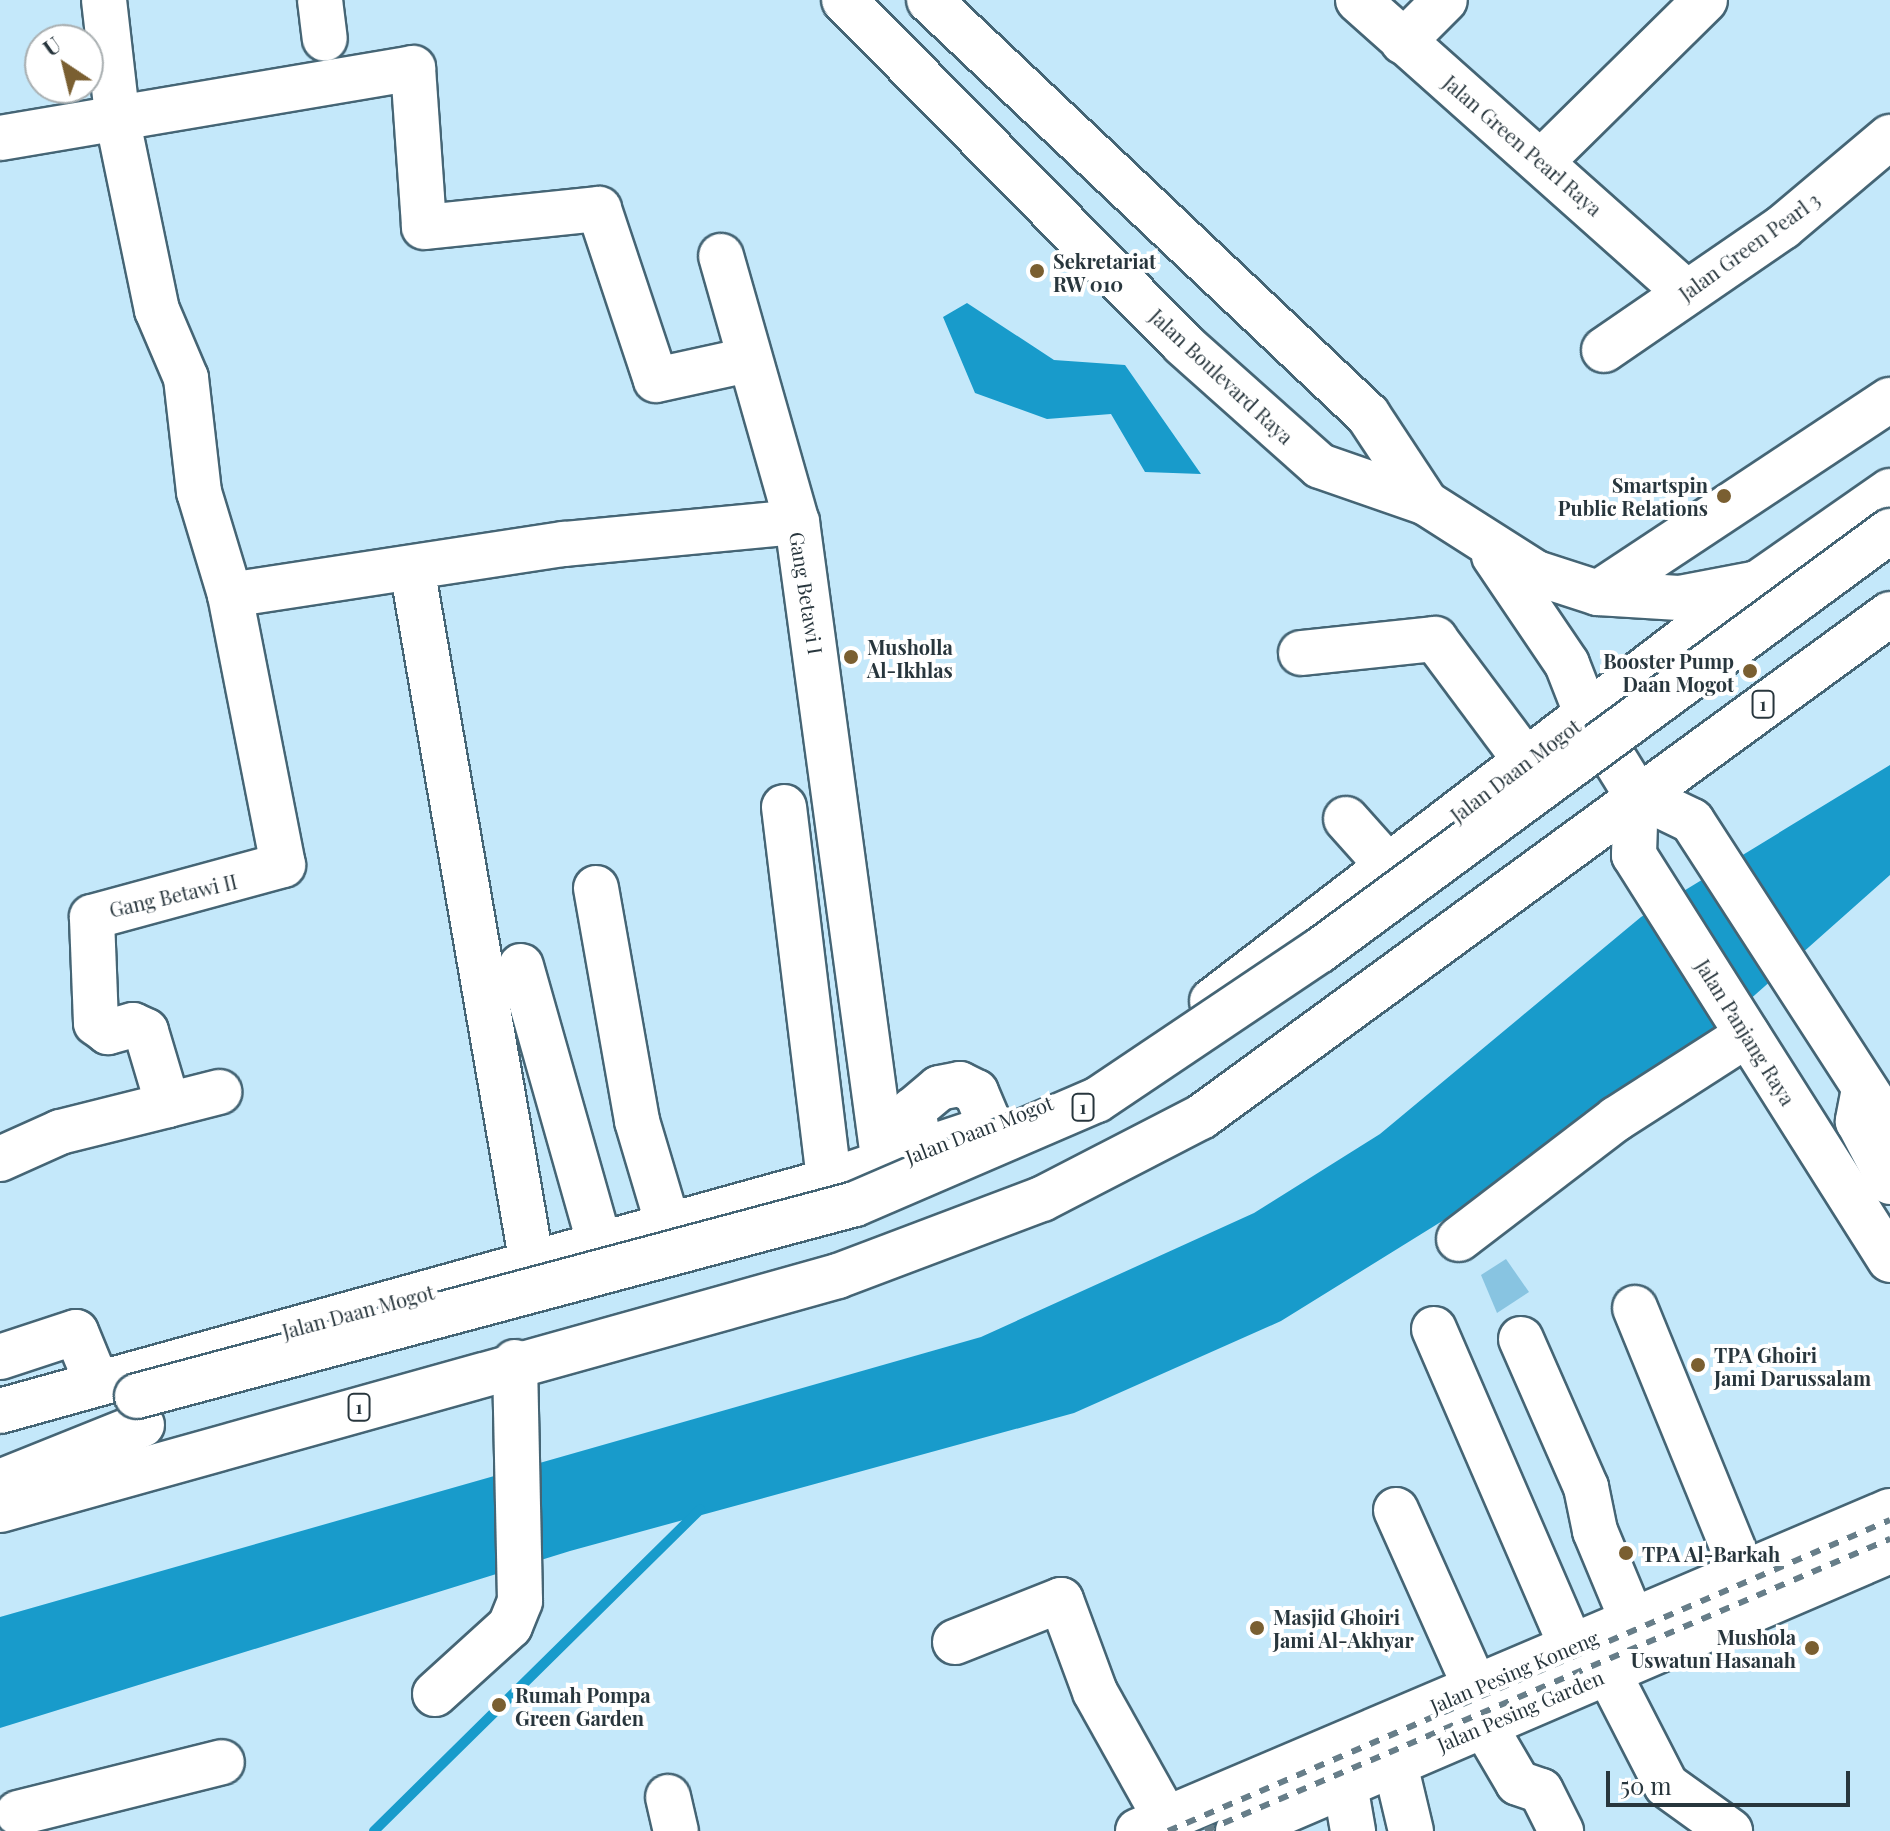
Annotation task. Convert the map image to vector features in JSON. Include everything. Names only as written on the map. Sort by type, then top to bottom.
[{"type":"main road","points":[[104,0],[118,122],[157,310],[192,401],[203,512],[238,593]]},
{"type":"main road","name":"Jalan Boulevard Raya","points":[[844,0],[1183,344],[1320,466],[1426,503],[1536,573],[1598,593],[1679,598],[1758,583]]},
{"type":"main road","name":"Jalan Boulevard Raya","points":[[929,0],[1368,415],[1426,503]]},
{"type":"main road","name":"Jalan Green Pearl Raya","points":[[1358,0],[1403,42],[1544,159],[1686,292]]},
{"type":"main road","points":[[1403,42],[1445,0]]},
{"type":"main road","points":[[1544,159],[1705,0]]},
{"type":"main road","points":[[0,138],[118,122],[413,68],[424,227],[599,209],[656,380],[748,360]]},
{"type":"main road","name":"Jalan Green Pearl 3","points":[[1604,350],[1783,227],[1890,137]]},
{"type":"main road","points":[[721,256],[748,360],[797,522]]},
{"type":"main road","points":[[1598,593],[1890,400]]},
{"type":"main road","name":"Jalan Daan Mogot","points":[[0,1482],[125,1402],[522,1266],[903,1159],[991,1127],[1150,1049],[1758,583],[1890,491]]},
{"type":"main road","name":"Gang Betawi I","points":[[238,593],[564,544],[797,522],[903,1159]]},
{"type":"main road","name":"Jalan Daan Mogot","points":[[0,1411],[125,1402],[855,1204],[1097,1100],[1319,951],[1890,531]]},
{"type":"main road","name":"Jalan Boulevard Raya","points":[[1481,540],[1524,592],[1587,715]]},
{"type":"main road","name":"Jalan Daan Mogot","points":[[0,1433],[860,1228],[1132,1108],[1356,955],[1890,555]]},
{"type":"main road","points":[[412,568],[522,1266]]},
{"type":"main road","name":"Gang Betawi II","points":[[168,1105],[146,1031],[133,1025],[108,1032],[96,1023],[89,921],[99,912],[271,874],[283,865],[238,593]]},
{"type":"main road","name":"1","points":[[0,1510],[515,1362],[838,1276],[1042,1199],[1201,1117],[1636,794],[1890,614]]},
{"type":"main road","points":[[1301,653],[1435,639],[1526,761]]},
{"type":"main road","points":[[1587,715],[1651,744],[1698,749]]},
{"type":"main road","points":[[1587,715],[1636,794],[1692,821],[1890,1127]]},
{"type":"main road","name":"Jalan Panjang Raya","points":[[1636,794],[1634,855],[1890,1260]]},
{"type":"main road","points":[[784,807],[829,1181]]},
{"type":"main road","points":[[1346,819],[1388,866]]},
{"type":"main road","points":[[596,888],[637,1121],[668,1225]]},
{"type":"main road","points":[[521,966],[600,1245]]},
{"type":"main road","points":[[1459,1239],[1616,1119],[1743,1030]]},
{"type":"main road","points":[[1864,1089],[1858,1121],[1890,1182]]},
{"type":"main road","points":[[0,1159],[60,1132],[219,1092]]},
{"type":"main road","points":[[1812,1137],[1849,1158],[1890,1219]]},
{"type":"main road","points":[[493,1168],[522,1266]]},
{"type":"main road","points":[[1635,1308],[1679,1402],[1743,1573]]},
{"type":"main road","points":[[1434,1329],[1571,1646]]},
{"type":"main road","points":[[0,1357],[76,1332],[125,1402]]},
{"type":"main road","points":[[1521,1339],[1586,1487],[1595,1531],[1632,1620]]},
{"type":"main road","points":[[435,1694],[510,1626],[520,1601],[515,1362]]},
{"type":"main road","points":[[1396,1510],[1479,1706],[1521,1787],[1542,1793],[1561,1831]]},
{"type":"main road","name":"Jalan Pesing Koneng","points":[[1152,1825],[1479,1706],[1571,1646],[1890,1511]]},
{"type":"main road","name":"Jalan Pesing Garden","points":[[1238,1831],[1395,1764],[1479,1706],[1608,1672],[1890,1551]]},
{"type":"main road","points":[[955,1642],[1061,1600],[1095,1692],[1152,1825]]},
{"type":"main road","points":[[1608,1672],[1666,1785],[1730,1831]]},
{"type":"main road","points":[[13,1821],[222,1762]]},
{"type":"main road","points":[[1395,1764],[1411,1831]]},
{"type":"main road","points":[[1345,1785],[1353,1831]]},
{"type":"shaded area","points":[[967,303],[1054,360],[1125,365],[1201,474],[1145,472],[1111,414],[1047,419],[975,393],[943,317]]},
{"type":"shaded area","points":[[1890,765],[1890,875],[1703,1041],[1502,1184],[1281,1321],[1074,1413],[570,1551],[0,1728],[0,1617],[981,1337],[1254,1213],[1380,1134],[1641,917]]},
{"type":"shaded area","points":[[1506,1259],[1529,1292],[1497,1313],[1481,1275]]},
{"type":"waterway","points":[[374,1831],[700,1509]]},
{"type":"railway","points":[[1168,1831],[1890,1520]]},
{"type":"railway","points":[[1205,1831],[1890,1539]]},
{"type":"place","name":"Sekretariat RW 010","points":[[1037,271]]},
{"type":"place","name":"Smartspin Public Relations","points":[[1724,496]]},
{"type":"place","name":"Musholla Al-Ikhlas","points":[[851,657]]},
{"type":"place","name":"Booster Pump Daan Mogot","points":[[1750,671]]},
{"type":"place","name":"TPA Ghoiri Jami Darussalam","points":[[1698,1365]]},
{"type":"place","name":"TPA Al-Barkah","points":[[1626,1553]]},
{"type":"place","name":"Masjid Ghoiri Jami Al-Akhyar","points":[[1257,1628]]},
{"type":"place","name":"Mushola Uswatun Hasanah","points":[[1812,1648]]},
{"type":"place","name":"Rumah Pompa Green Garden","points":[[499,1705]]}]
